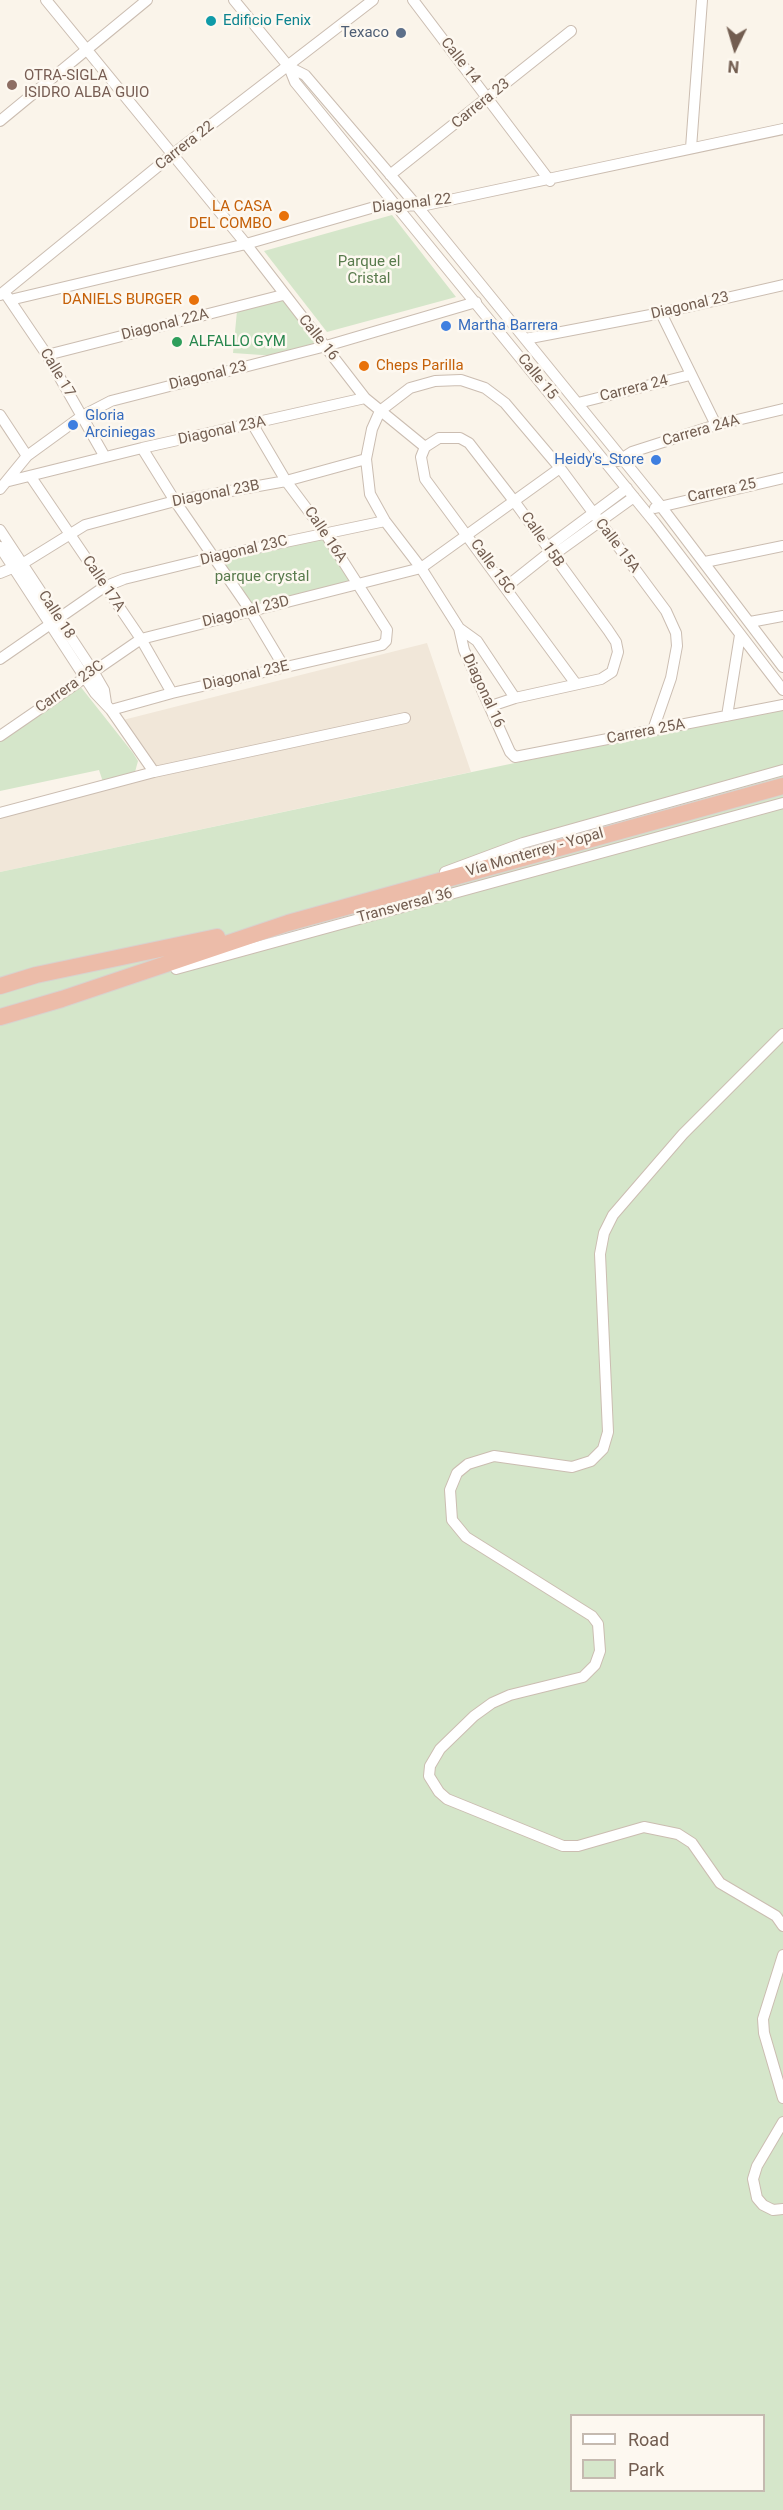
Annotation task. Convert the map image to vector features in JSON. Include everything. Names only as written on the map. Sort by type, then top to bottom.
[{"type":"highway","name":"Vía Monterrey - Yopal","points":[[0,1017],[62,999],[288,923],[783,786]]},
{"type":"highway","name":"Vía Monterrey - Yopal","points":[[0,986],[36,975],[288,923]]},
{"type":"street","name":"Calle 16","points":[[46,0],[246,244],[283,295],[327,346],[365,398],[425,447]]},
{"type":"street","points":[[0,121],[147,0]]},
{"type":"street","name":"Calle 15","points":[[234,0],[289,67],[295,82],[647,512],[783,690]]},
{"type":"street","name":"Carrera 22","points":[[5,296],[173,154],[289,67],[373,0]]},
{"type":"street","name":"Calle 14","points":[[413,0],[550,181]]},
{"type":"street","points":[[691,148],[702,0]]},
{"type":"street","name":"Carrera 23","points":[[390,175],[571,31]]},
{"type":"street","name":"Calle 15","points":[[289,67],[305,75],[417,206],[660,505],[783,667]]},
{"type":"street","name":"Diagonal 22","points":[[5,296],[246,244],[378,206],[417,206],[550,181],[783,129]]},
{"type":"street","name":"Diagonal 23","points":[[525,339],[661,313],[783,285]]},
{"type":"street","name":"Diagonal 22A","points":[[47,356],[283,295]]},
{"type":"street","name":"Calle 17","points":[[5,296],[47,356],[105,457]]},
{"type":"street","name":"Diagonal 23","points":[[82,416],[111,400],[327,346],[476,302]]},
{"type":"street","points":[[661,313],[716,425]]},
{"type":"street","name":"Carrera 24","points":[[578,403],[690,375]]},
{"type":"street","name":"Calle 15A","points":[[380,411],[410,387],[435,381],[461,380],[485,388],[506,403],[560,468],[666,611],[676,633],[671,678],[653,730]]},
{"type":"street","name":"Diagonal 23A","points":[[9,481],[142,448],[253,425],[365,398]]},
{"type":"street","name":"Carrera 24A","points":[[621,458],[716,425],[783,409]]},
{"type":"street","points":[[380,411],[372,429],[366,459],[370,494],[385,521],[422,568],[459,628],[477,641],[514,698]]},
{"type":"street","points":[[0,414],[27,456]]},
{"type":"street","points":[[0,489],[9,481],[27,456],[82,416]]},
{"type":"street","name":"Calle 16A","points":[[253,425],[286,481],[326,533],[387,630],[388,636],[382,645]]},
{"type":"street","name":"Calle 15B","points":[[425,447],[439,438],[460,438],[469,444],[514,501],[616,642],[617,662],[612,672],[601,679],[576,684]]},
{"type":"street","name":"Calle 15C","points":[[425,447],[421,457],[425,479],[469,535],[576,684]]},
{"type":"street","points":[[142,448],[175,501],[250,610],[284,667]]},
{"type":"street","points":[[610,467],[621,458]]},
{"type":"street","name":"Diagonal 23B","points":[[0,573],[18,566],[85,525],[175,501],[286,481],[366,459]]},
{"type":"street","points":[[422,568],[560,468]]},
{"type":"street","name":"Calle 17A","points":[[31,477],[141,639],[172,693]]},
{"type":"street","name":"Carrera 25","points":[[647,512],[660,505],[783,478]]},
{"type":"street","points":[[506,587],[550,552],[559,551],[596,517],[631,492]]},
{"type":"street","name":"Diagonal 23C","points":[[0,658],[104,587],[124,579],[214,557],[385,521]]},
{"type":"street","name":"Calle 18","points":[[0,530],[18,566],[89,674],[95,693],[109,706],[154,772]]},
{"type":"street","points":[[705,562],[783,546]]},
{"type":"street","name":"Calle 18","points":[[0,547],[18,566]]},
{"type":"street","name":"Diagonal 23D","points":[[141,639],[422,568]]},
{"type":"street","points":[[724,615],[739,608]]},
{"type":"street","points":[[750,622],[783,616]]},
{"type":"street","name":"Diagonal 16","points":[[459,628],[461,643],[510,752]]},
{"type":"street","points":[[727,716],[740,635]]},
{"type":"street","name":"Carrera 23C","points":[[0,736],[141,639]]},
{"type":"street","name":"Diagonal 23E","points":[[109,706],[382,645]]},
{"type":"street","points":[[491,706],[514,698],[576,684]]},
{"type":"street","name":"Carrera 25A","points":[[510,752],[515,757],[522,757],[783,705]]},
{"type":"street","points":[[0,813],[154,772],[405,718]]},
{"type":"street","name":"Transversal 36","points":[[374,899],[523,843],[783,770]]},
{"type":"street","name":"Transversal 36","points":[[62,999],[783,803]]},
{"type":"street","points":[[783,1034],[682,1134],[613,1215],[604,1233],[600,1254],[608,1432],[603,1449],[591,1461],[572,1467],[494,1456],[468,1464],[457,1473],[450,1490],[452,1520],[466,1537],[592,1616],[598,1624],[600,1651],[595,1665],[583,1677],[510,1695],[492,1703],[474,1716],[440,1749],[430,1766],[429,1776],[439,1792],[447,1799],[563,1846],[578,1846],[644,1827],[678,1834],[692,1843],[720,1883],[776,1916],[783,1926]]},
{"type":"street","points":[[783,1954],[763,2019],[764,2033],[783,2098]]},
{"type":"street","points":[[783,2122],[757,2166],[753,2179],[757,2198],[763,2205],[773,2210],[783,2209]]},
{"type":"shaded area","points":[[427,643],[471,772],[0,872],[0,813],[154,772],[119,721]]},
{"type":"green space","name":"Parque el Cristal","points":[[392,215],[456,297],[327,332],[264,251]]},
{"type":"green space","points":[[282,298],[321,345],[276,356],[233,353],[237,311]]},
{"type":"green space","name":"parque crystal","points":[[325,538],[353,583],[251,606],[220,560]]},
{"type":"green space","points":[[80,686],[133,753],[138,761],[135,772],[103,782],[99,770],[0,791],[0,738]]},
{"type":"green space","points":[[783,710],[783,2510],[0,2510],[0,872],[524,761]]},
{"type":"place","name":"Edificio Fenix","points":[[211,21]]},
{"type":"place","name":"Texaco","points":[[401,33]]},
{"type":"place","name":"OTRA-SIGLA ISIDRO ALBA GUIO","points":[[12,85]]},
{"type":"place","name":"LA CASA DEL COMBO","points":[[284,216]]},
{"type":"place","name":"DANIELS BURGER","points":[[194,300]]},
{"type":"place","name":"Martha Barrera","points":[[446,326]]},
{"type":"place","name":"ALFALLO GYM","points":[[177,342]]},
{"type":"place","name":"Cheps Parilla","points":[[364,366]]},
{"type":"place","name":"Gloria Arciniegas","points":[[73,425]]},
{"type":"place","name":"Heidy's_Store","points":[[656,460]]}]
